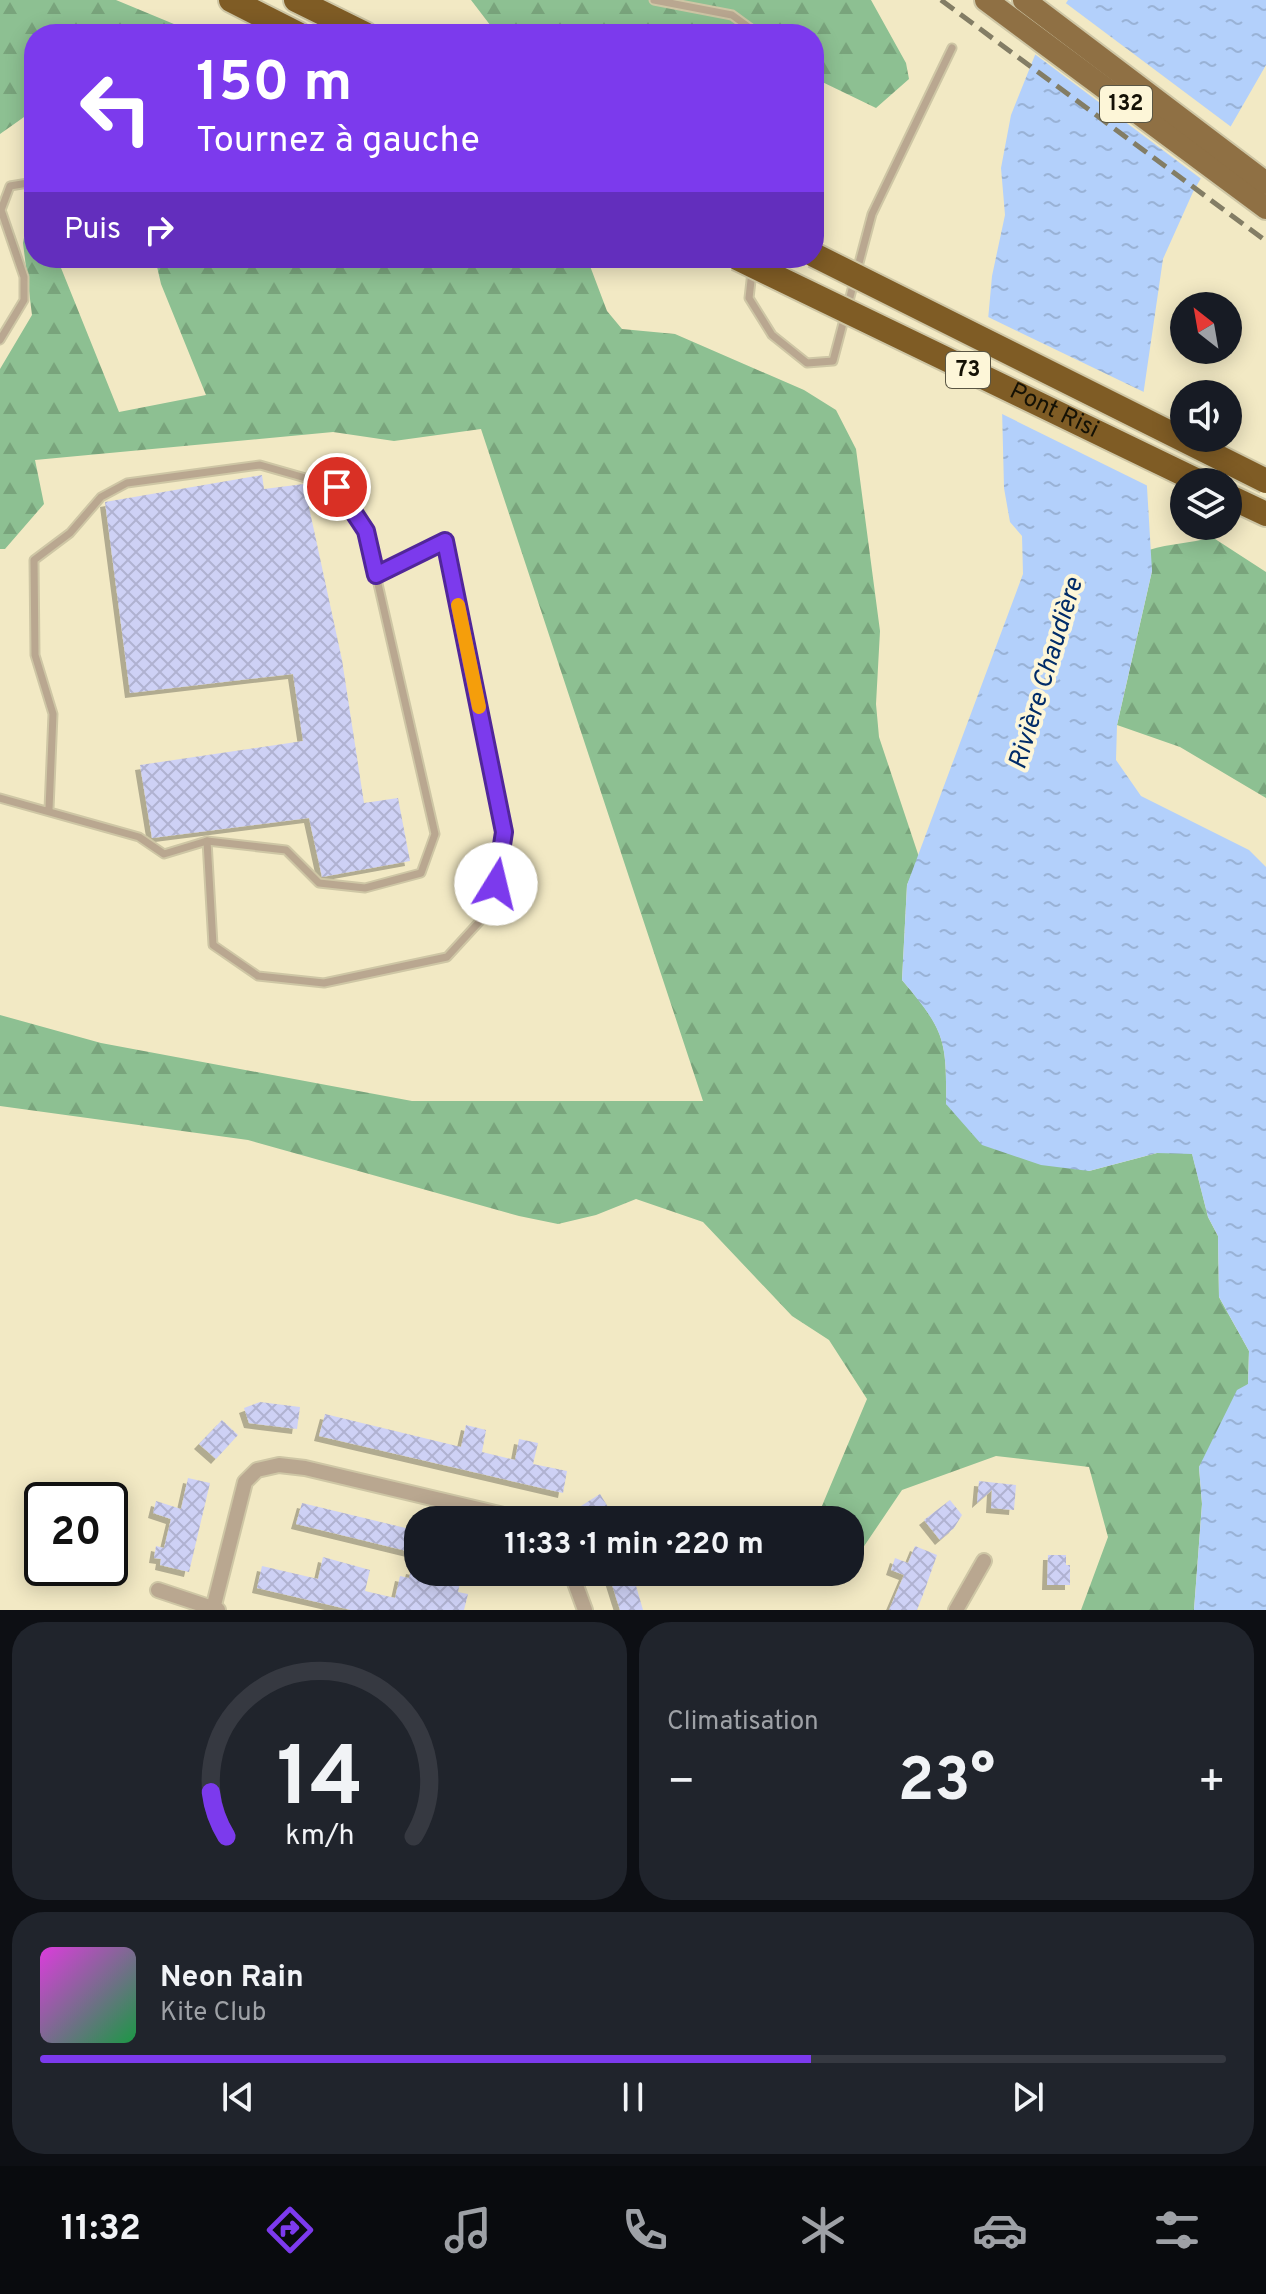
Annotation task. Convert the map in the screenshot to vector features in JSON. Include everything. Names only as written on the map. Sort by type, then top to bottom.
[{"type":"highway","points":[[231,0],[278,24]]},
{"type":"highway","points":[[296,0],[345,24]]},
{"type":"highway","name":"Pont Risi","points":[[824,260],[1266,481]]},
{"type":"highway","name":"Pont Risi","points":[[758,268],[1171,468]]},
{"type":"highway","points":[[1242,503],[1266,514]]},
{"type":"main road","name":"132","points":[[986,0],[1266,208]]},
{"type":"main road","name":"132","points":[[1024,0],[1266,183]]},
{"type":"street","points":[[158,1590],[216,1609],[245,1482],[257,1470],[279,1465],[330,1472],[468,1506]]},
{"type":"street","points":[[956,1610],[984,1561]]},
{"type":"street","points":[[576,1586],[585,1610]]},
{"type":"lane","points":[[654,0],[732,15],[744,24]]},
{"type":"lane","points":[[752,268],[749,298],[772,335],[807,363],[833,361],[872,214],[952,48]]},
{"type":"lane","points":[[0,340],[24,300],[24,277],[1,210],[10,186],[24,184]]},
{"type":"lane","points":[[0,798],[49,809],[139,837],[164,854],[207,841],[286,850],[319,883],[365,888],[421,873],[435,834],[366,531],[337,487],[260,465],[127,483],[101,497],[70,533],[34,560],[35,655],[53,714],[49,809]]},
{"type":"lane","points":[[207,841],[213,945],[258,976],[324,983],[447,957],[491,909],[504,832],[445,541],[376,575]]},
{"type":"green space","points":[[0,0],[116,0],[174,24],[24,24],[24,117],[0,134]]},
{"type":"green space","points":[[471,0],[871,0],[906,63],[909,79],[876,108],[824,83],[824,24],[489,24]]},
{"type":"green space","points":[[26,268],[61,268],[119,412],[206,395],[157,268],[591,268],[607,311],[622,329],[675,334],[804,390],[836,410],[856,449],[880,631],[876,704],[879,737],[919,857],[907,885],[902,980],[927,1011],[940,1036],[944,1049],[946,1104],[1089,1171],[1157,1153],[1192,1153],[1208,1217],[1218,1236],[1219,1297],[1249,1351],[1248,1384],[1199,1467],[1202,1504],[1194,1610],[1081,1610],[1108,1537],[1089,1467],[996,1456],[902,1490],[864,1546],[864,1506],[822,1506],[867,1399],[829,1340],[792,1316],[703,1222],[636,1199],[596,1215],[558,1224],[519,1216],[248,1140],[0,1106],[0,1015],[101,1043],[412,1101],[703,1101],[481,429],[394,441],[333,432],[35,460],[44,504],[5,549],[0,549],[0,369],[32,315]]},
{"type":"green space","points":[[1217,540],[1266,572],[1266,798],[1180,747],[1117,725],[1152,571],[1149,550]]},
{"type":"water","name":"Rivière Chaudière","points":[[1068,0],[1266,0],[1266,65],[1193,192],[1163,259],[1142,403],[1152,571],[1117,725],[1116,760],[1141,796],[1249,850],[1266,867],[1266,1610],[1194,1610],[1202,1504],[1199,1467],[1237,1390],[1248,1384],[1249,1351],[1219,1297],[1218,1236],[1208,1217],[1192,1154],[1157,1153],[1089,1171],[1041,1165],[982,1145],[946,1104],[944,1049],[940,1036],[927,1011],[902,980],[907,885],[1023,574],[1022,536],[1010,522],[1004,488],[1002,408],[987,331],[992,276],[1005,215],[1001,168],[1011,115],[1039,45]]},
{"type":"pier","points":[[1063,1],[1234,129],[1204,181],[1032,52]]},
{"type":"pier","points":[[984,315],[1148,394],[1150,487],[998,412],[987,373]]},
{"type":"building","points":[[262,475],[264,489],[304,484],[342,660],[364,803],[398,798],[410,861],[322,877],[309,818],[152,838],[140,765],[303,741],[293,674],[130,693],[105,502]]},
{"type":"building","points":[[260,1402],[300,1407],[297,1429],[249,1423],[244,1408]]},
{"type":"building","points":[[325,1414],[461,1447],[466,1425],[486,1430],[482,1452],[515,1460],[519,1439],[538,1443],[533,1464],[567,1471],[563,1493],[319,1436]]},
{"type":"building","points":[[222,1420],[238,1435],[216,1459],[199,1444]]},
{"type":"building","points":[[188,1478],[210,1483],[189,1572],[160,1565],[161,1559],[154,1558],[156,1546],[164,1548],[171,1519],[153,1513],[156,1501],[181,1509]]},
{"type":"building","points":[[979,1481],[1016,1485],[1014,1510],[991,1508],[992,1490],[977,1503]]},
{"type":"building","points":[[600,1494],[607,1506],[581,1506]]},
{"type":"building","points":[[950,1500],[962,1515],[954,1528],[940,1540],[924,1520]]},
{"type":"building","points":[[302,1503],[404,1528],[404,1550],[296,1524]]},
{"type":"building","points":[[915,1546],[937,1555],[917,1610],[889,1610],[904,1575],[891,1570],[895,1558],[908,1563]]},
{"type":"building","points":[[1048,1555],[1066,1555],[1066,1565],[1070,1565],[1070,1585],[1047,1585]]},
{"type":"building","points":[[323,1557],[370,1570],[365,1591],[395,1598],[400,1576],[404,1577],[404,1586],[459,1586],[458,1592],[468,1594],[464,1610],[351,1610],[257,1588],[262,1566],[318,1579]]},
{"type":"building","points":[[612,1586],[636,1586],[643,1610],[620,1610]]},
{"type":"railway","points":[[941,0],[1266,241]]},
{"type":"slow traffic","points":[[458,605],[479,707]]},
{"type":"route","points":[[337,487],[366,531],[376,575],[445,541],[504,832],[496,884]]}]
